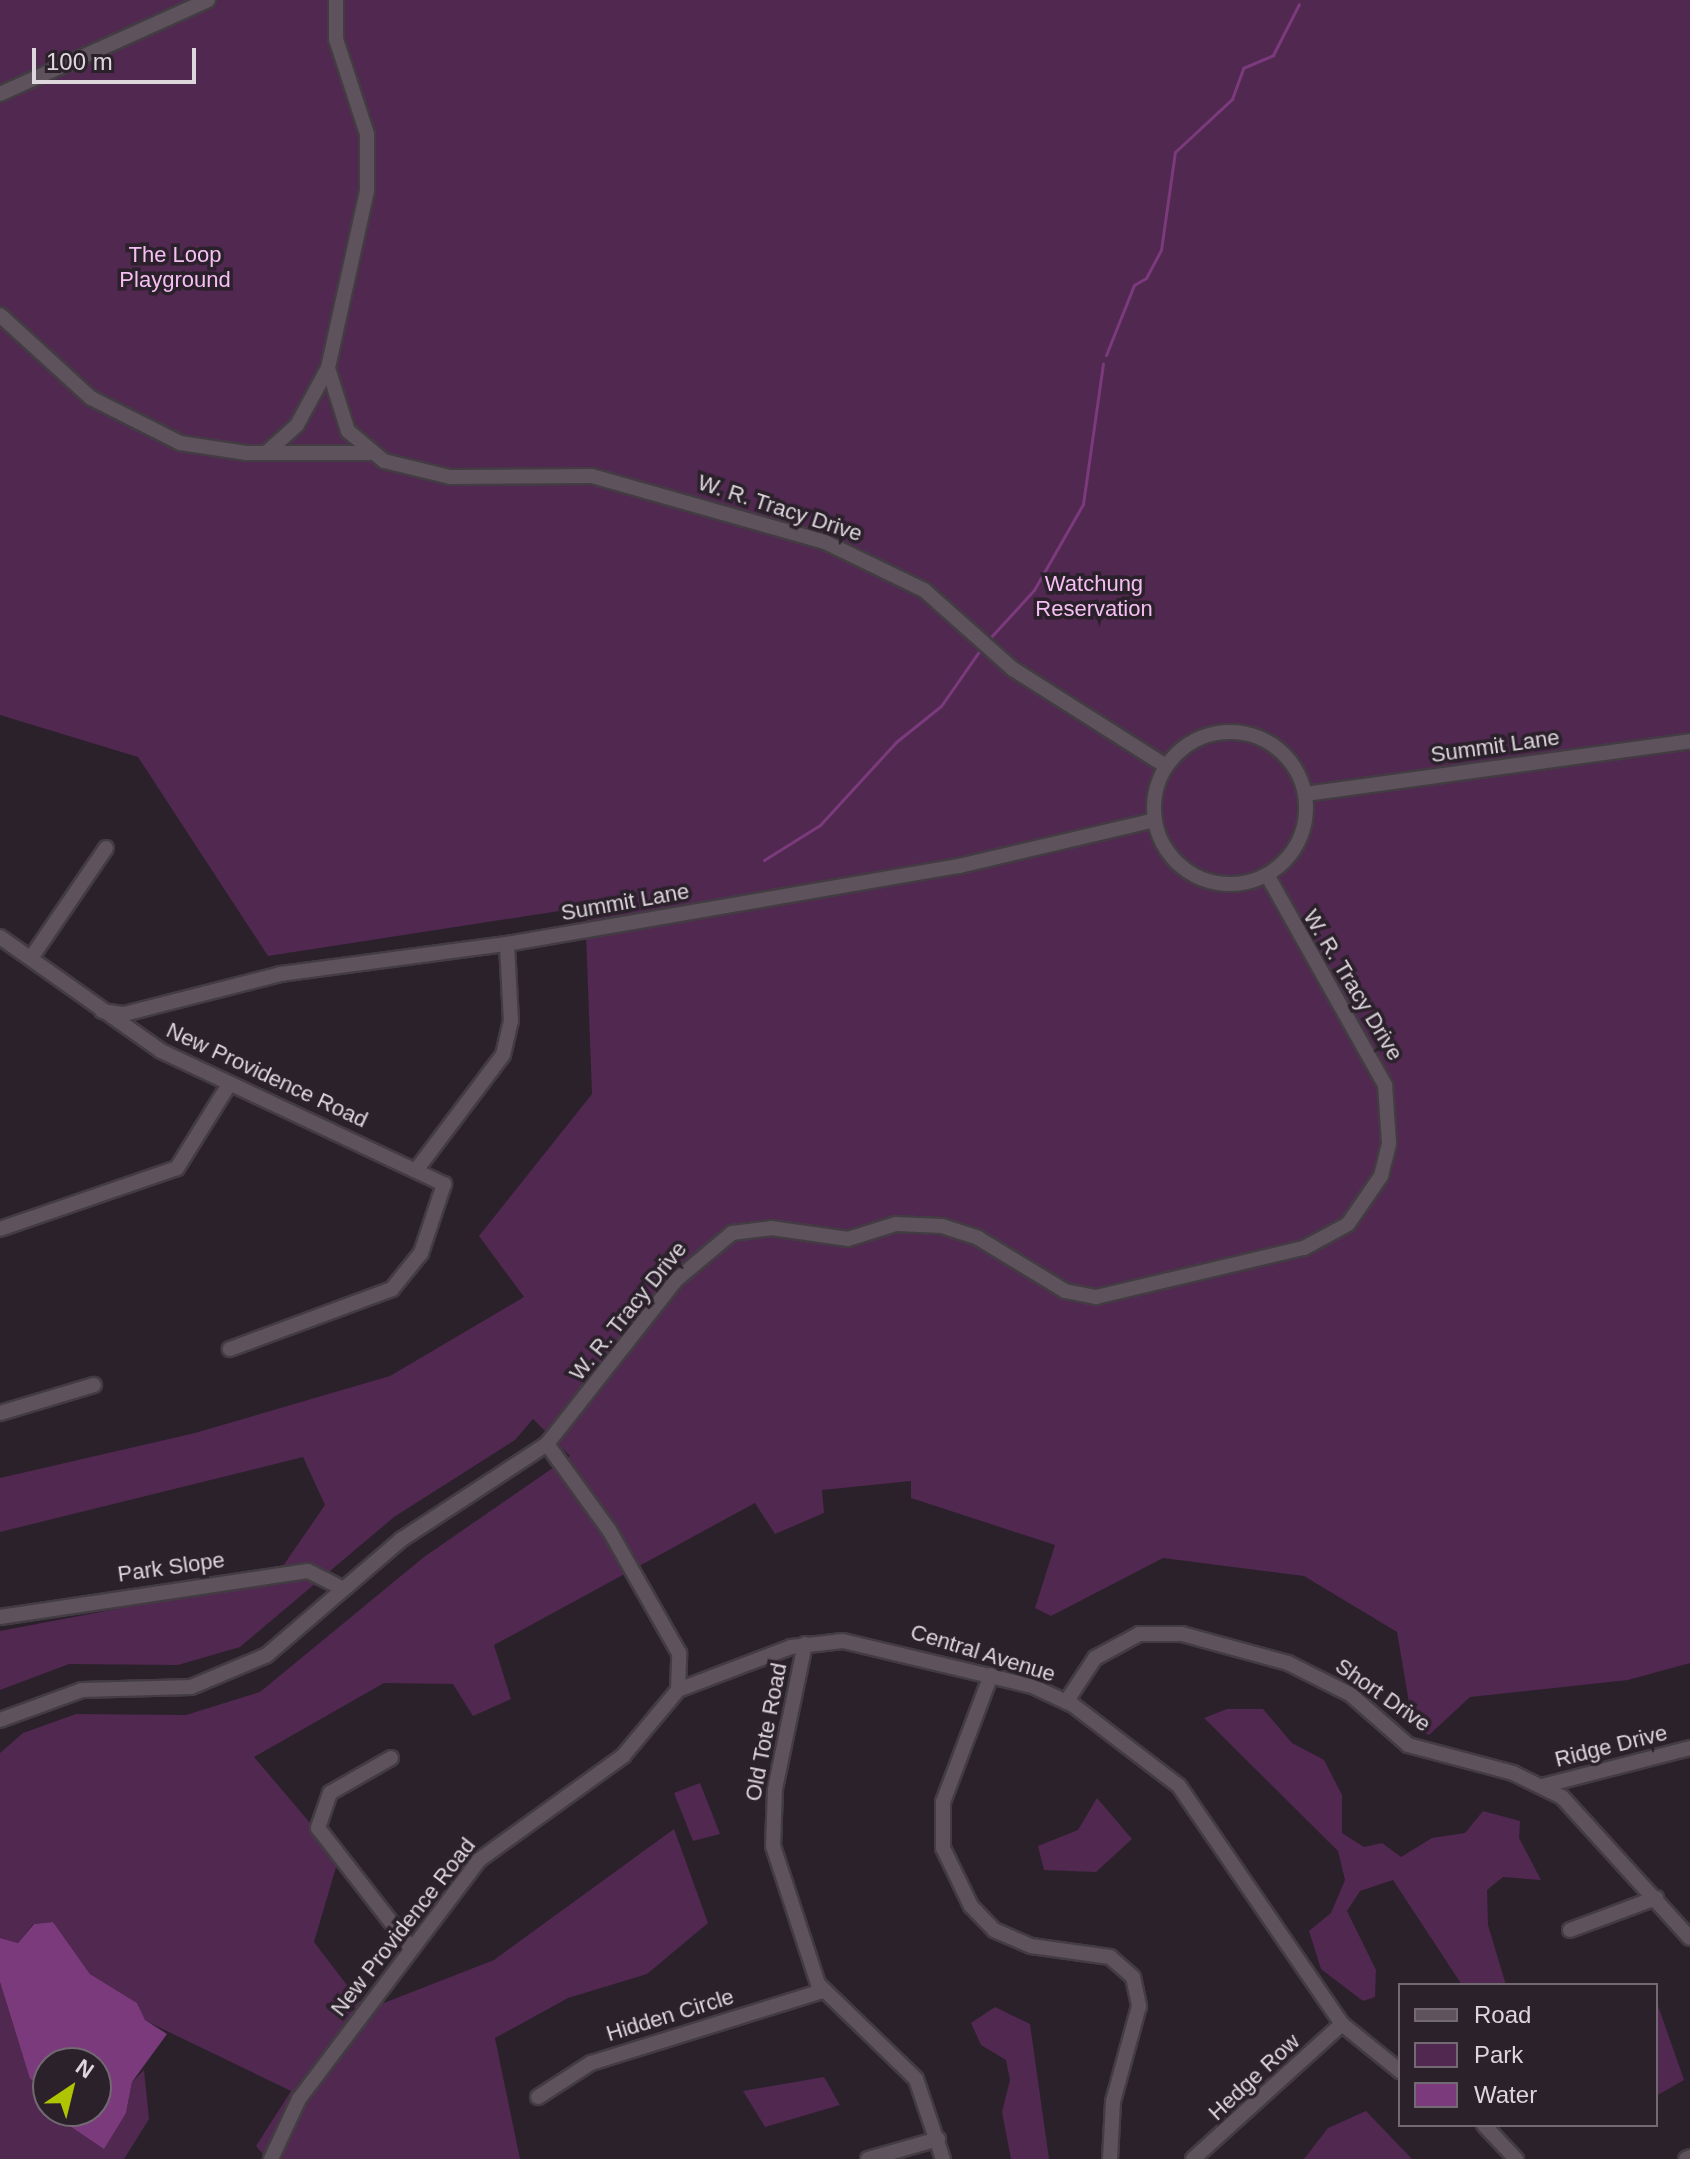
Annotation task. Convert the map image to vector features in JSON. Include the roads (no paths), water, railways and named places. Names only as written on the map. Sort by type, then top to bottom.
[{"type":"street","points":[[0,94],[208,0]]},
{"type":"street","points":[[266,453],[305,414],[328,368],[368,170],[365,116],[336,39],[336,0]]},
{"type":"street","name":"W. R. Tracy Drive","points":[[0,315],[61,375],[134,423],[202,448],[266,453],[369,453],[450,477],[592,476],[825,542],[924,590],[1013,669],[1166,766]]},
{"type":"street","points":[[328,368],[339,415],[369,453]]},
{"type":"street","points":[[1207,735],[1258,737],[1296,770],[1305,794],[1299,841],[1267,875],[1220,884],[1197,876],[1162,843],[1155,820],[1166,766],[1207,735]]},
{"type":"street","name":"Summit Lane","points":[[1305,794],[1690,741]]},
{"type":"street","name":"Summit Lane","points":[[102,1011],[124,1014],[281,974],[507,944],[959,866],[1155,820]]},
{"type":"street","points":[[31,958],[106,848]]},
{"type":"street","name":"W. R. Tracy Drive","points":[[0,1720],[82,1690],[175,1689],[224,1678],[279,1646],[402,1539],[547,1444],[688,1267],[744,1230],[848,1239],[896,1224],[942,1226],[978,1238],[1065,1291],[1096,1297],[1304,1248],[1348,1224],[1381,1176],[1389,1143],[1385,1085],[1267,875]]},
{"type":"street","name":"New Providence Road","points":[[0,937],[102,1011],[228,1086],[417,1169],[444,1184],[421,1253],[392,1289],[230,1349]]},
{"type":"street","points":[[417,1169],[503,1055],[511,1021],[507,944]]},
{"type":"street","points":[[0,1229],[177,1168],[228,1086]]},
{"type":"street","points":[[0,1413],[94,1385]]},
{"type":"street","points":[[547,1444],[609,1530],[679,1653],[678,1690]]},
{"type":"street","name":"Park Slope","points":[[0,1617],[308,1571],[344,1589]]},
{"type":"street","name":"Short Drive","points":[[1066,1702],[1088,1665],[1111,1646],[1149,1633],[1182,1634],[1257,1652],[1325,1680],[1408,1745],[1542,1786],[1574,1808],[1690,1938]]},
{"type":"street","name":"Central Avenue","points":[[678,1690],[805,1644],[856,1642],[991,1675],[1066,1702],[1146,1756],[1208,1820],[1342,2024],[1398,2069]]},
{"type":"street","name":"Old Tote Road","points":[[805,1644],[773,1831],[822,1991],[916,2079],[943,2159]]},
{"type":"street","points":[[991,1675],[943,1802],[943,1848],[971,1906],[994,1930],[1031,1946],[1110,1957],[1133,1977],[1139,2006],[1113,2102],[1110,2159]]},
{"type":"street","name":"New Providence Road","points":[[271,2159],[299,2099],[489,1851],[623,1756],[678,1690]]},
{"type":"street","name":"Ridge Drive","points":[[1542,1786],[1690,1748]]},
{"type":"street","points":[[391,1758],[330,1793],[318,1828],[412,1949]]},
{"type":"street","points":[[1570,1930],[1656,1898]]},
{"type":"street","name":"Hidden Circle","points":[[538,2097],[591,2063],[822,1991]]},
{"type":"street","name":"Hedge Row","points":[[1193,2159],[1342,2024]]},
{"type":"street","points":[[1486,2127],[1516,2159]]},
{"type":"street","points":[[868,2159],[938,2139]]},
{"type":"water","points":[[53,1922],[90,1974],[137,2003],[145,2020],[167,2034],[132,2082],[126,2113],[104,2149],[71,2127],[112,2127],[112,2047],[32,2047],[30,2079],[0,1982],[0,1938],[18,1943],[34,1924]]},
{"type":"waterway","points":[[1106,355],[1134,285],[1146,278],[1161,250],[1175,152],[1232,99],[1243,68],[1273,55],[1299,4]]},
{"type":"waterway","points":[[990,638],[1034,590],[1083,504],[1103,363]]},
{"type":"waterway","points":[[764,860],[820,825],[896,742],[941,706],[978,653]]},
{"type":"park label","name":"The Loop Playground","points":[[175,266]]},
{"type":"park label","name":"Watchung Reservation","points":[[1094,596]]}]
